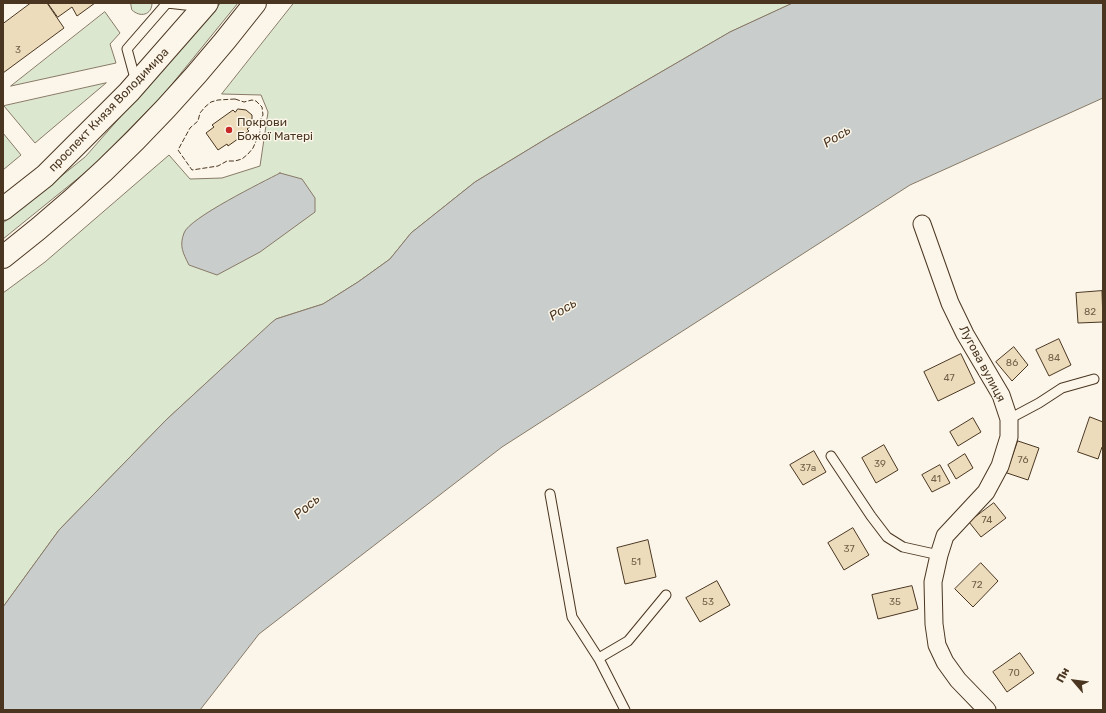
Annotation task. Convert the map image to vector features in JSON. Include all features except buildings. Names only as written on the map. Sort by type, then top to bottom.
[{"type":"main road","points":[[3,256],[37,231],[101,175],[166,109],[226,41],[255,3]]},
{"type":"main road","name":"проспект Князя Володимира","points":[[3,209],[45,176],[137,84],[206,5]]},
{"type":"street","name":"Лугова вулиця","points":[[922,224],[950,303],[965,334],[1000,395],[1009,419],[1010,437],[1000,466],[986,492],[945,536],[933,582],[934,624],[938,645],[945,662],[958,680],[987,710]]},
{"type":"lane","points":[[137,84],[127,49],[167,3],[206,5]]},
{"type":"lane","points":[[1009,419],[1039,403],[1062,388],[1094,379]]},
{"type":"lane","points":[[831,456],[871,516],[887,537],[903,547],[939,555]]},
{"type":"lane","points":[[550,494],[572,617],[599,658],[625,710]]},
{"type":"lane","points":[[599,658],[628,641],[666,595]]},
{"type":"green space","points":[[131,3],[152,3],[148,13],[138,14],[132,10]]},
{"type":"green space","points":[[221,3],[238,3],[164,94],[92,167],[3,239],[3,223],[85,157]]},
{"type":"green space","points":[[294,3],[793,3],[730,32],[549,137],[475,182],[411,233],[390,259],[358,282],[323,304],[276,319],[166,420],[59,530],[3,607],[3,293],[45,262],[169,155],[190,179],[222,178],[260,166],[268,112],[261,95],[222,94]]},
{"type":"green space","points":[[105,12],[120,33],[110,44],[116,63],[11,86]]},
{"type":"green space","points":[[106,83],[35,143],[4,106]]},
{"type":"green space","points":[[3,133],[21,155],[3,170]]},
{"type":"water","name":"Рось","points":[[793,3],[1103,3],[1103,98],[910,185],[502,447],[259,634],[200,710],[3,710],[3,607],[59,530],[166,420],[271,323],[276,319],[323,304],[358,282],[390,259],[411,233],[475,182],[549,137],[730,32]]},
{"type":"water","points":[[280,173],[302,179],[315,198],[315,212],[260,252],[217,275],[189,265],[183,253],[182,242],[184,233],[189,226],[212,210]]},
{"type":"fence","points":[[235,99],[244,102],[252,100],[256,101],[262,107],[263,115],[259,122],[260,132],[253,148],[242,159],[227,161],[218,166],[192,170],[178,150],[190,128],[198,121],[200,113],[211,102],[235,99]]},
{"type":"place","name":"Покрови Божої Матері","points":[[229,130]]}]
